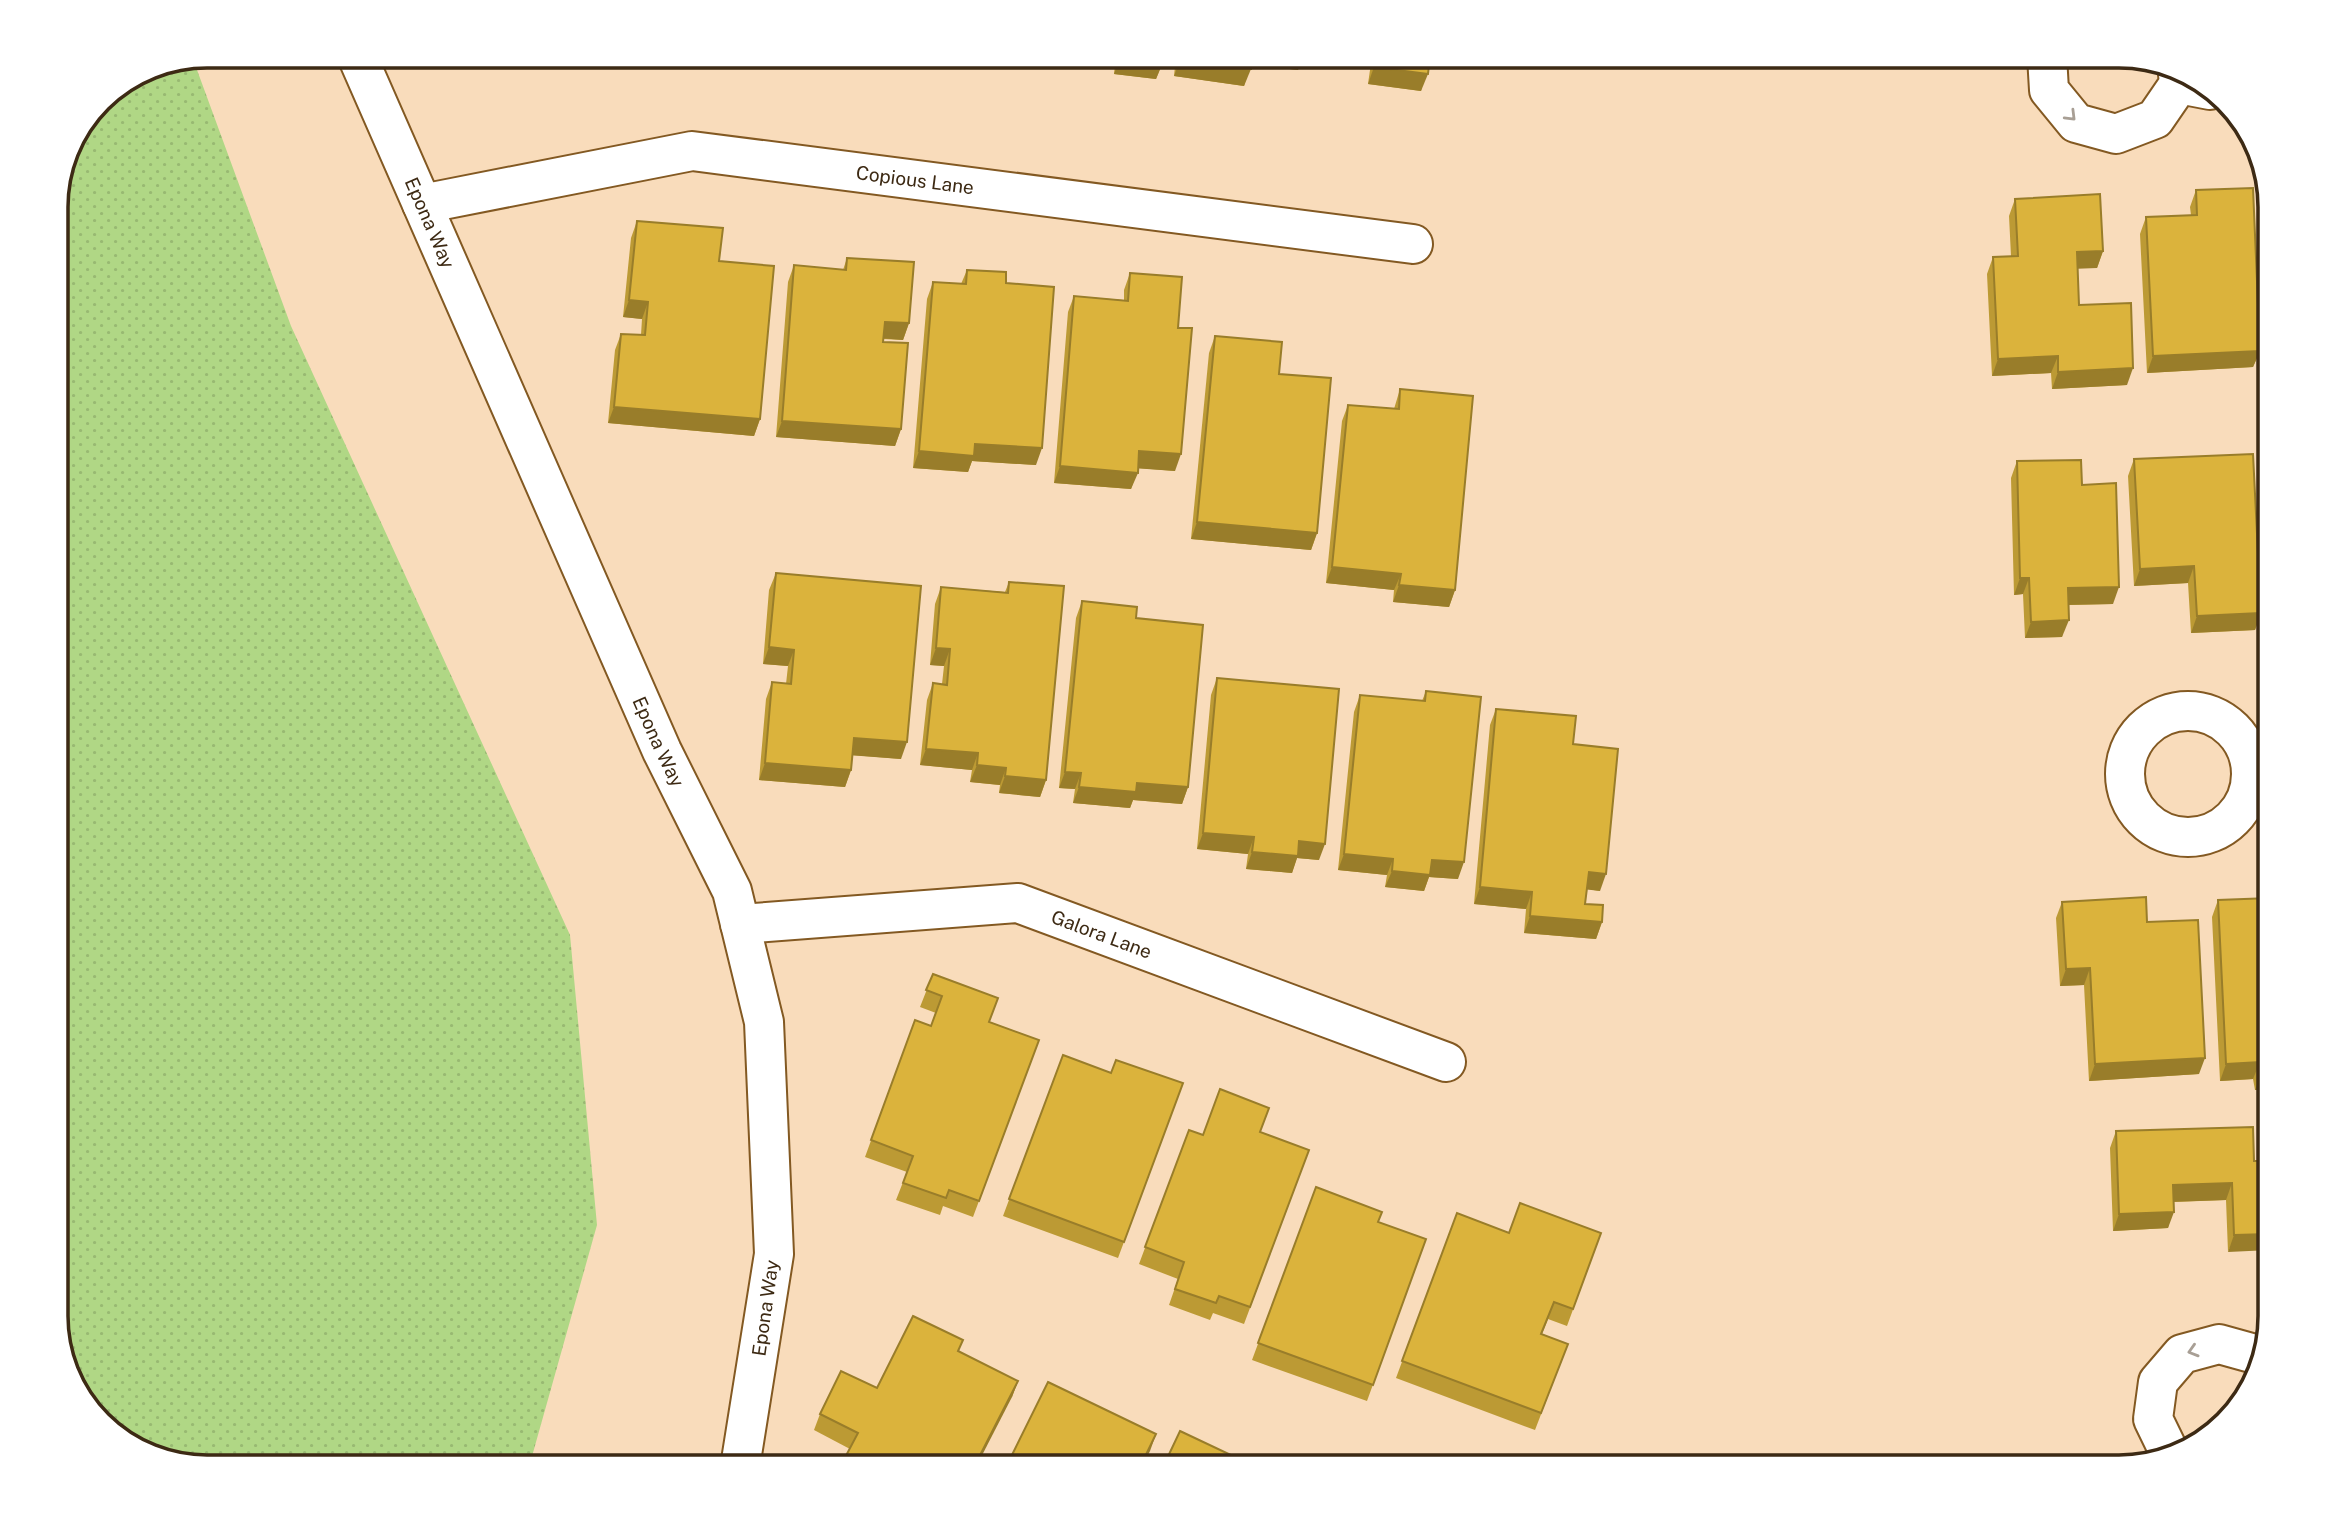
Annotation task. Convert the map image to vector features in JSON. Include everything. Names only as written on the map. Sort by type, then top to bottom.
[{"type":"street","points":[[2048,68],[2049,90],[2076,123],[2116,134],[2155,119],[2185,86]]},
{"type":"street","name":"Epona Way","points":[[363,69],[662,751],[732,891],[764,1022],[774,1254],[742,1455]]},
{"type":"street","name":"Copious Lane","points":[[422,204],[692,151],[1413,244]]},
{"type":"street","name":"Galora Lane","points":[[740,924],[1018,903],[1446,1062]]},
{"type":"street","points":[[2166,1446],[2153,1419],[2158,1382],[2182,1354],[2219,1344],[2252,1353]]},
{"type":"green space","points":[[197,69],[291,326],[570,935],[597,1225],[532,1455],[189,1454],[146,1440],[115,1420],[92,1393],[79,1369],[69,1325],[69,189],[79,154],[97,122],[115,103],[154,79]]},
{"type":"building","points":[[1385,68],[1429,68],[1428,74]]},
{"type":"building","points":[[2253,188],[2258,351],[2153,356],[2146,217],[2197,215],[2196,190]]},
{"type":"building","points":[[2100,194],[2103,251],[2077,252],[2079,305],[2131,303],[2133,368],[2058,372],[2058,356],[1998,359],[1993,257],[2018,256],[2015,199]]},
{"type":"building","points":[[637,221],[723,228],[719,261],[774,266],[760,419],[614,407],[621,334],[645,335],[648,302],[629,300]]},
{"type":"building","points":[[847,258],[914,262],[909,323],[885,322],[883,342],[908,343],[901,429],[782,421],[794,265],[846,270]]},
{"type":"building","points":[[967,270],[1006,272],[1006,283],[1054,287],[1042,448],[975,444],[974,456],[919,451],[933,282],[966,284]]},
{"type":"building","points":[[1130,273],[1182,277],[1178,328],[1192,328],[1181,454],[1139,451],[1138,473],[1060,466],[1074,296],[1128,301]]},
{"type":"building","points":[[1215,336],[1282,342],[1279,374],[1331,378],[1317,533],[1197,522]]},
{"type":"building","points":[[1400,389],[1473,396],[1455,590],[1399,585],[1401,574],[1332,567],[1348,405],[1399,409]]},
{"type":"building","points":[[2253,454],[2258,613],[2197,616],[2194,566],[2140,569],[2134,459]]},
{"type":"building","points":[[2081,460],[2082,485],[2116,483],[2119,587],[2068,588],[2069,620],[2031,622],[2029,578],[2020,578],[2017,461]]},
{"type":"building","points":[[776,573],[921,586],[907,742],[854,738],[851,770],[765,763],[772,682],[791,684],[794,650],[769,647]]},
{"type":"building","points":[[1009,582],[1064,586],[1046,780],[1005,776],[1006,768],[977,765],[978,753],[926,749],[933,683],[947,685],[950,649],[936,648],[941,587],[1008,593]]},
{"type":"building","points":[[1082,601],[1137,607],[1136,618],[1203,625],[1188,787],[1137,783],[1136,792],[1079,787],[1081,773],[1065,772]]},
{"type":"building","points":[[1217,678],[1339,689],[1325,844],[1299,841],[1298,856],[1252,852],[1254,837],[1203,833]]},
{"type":"building","points":[[1426,691],[1481,697],[1464,862],[1432,860],[1430,875],[1392,871],[1393,859],[1344,854],[1360,695],[1425,701]]},
{"type":"building","points":[[1496,709],[1576,716],[1573,744],[1618,749],[1606,874],[1589,872],[1585,904],[1603,905],[1602,922],[1530,916],[1532,892],[1480,887]]},
{"type":"building","points":[[2146,897],[2147,922],[2198,920],[2205,1058],[2095,1064],[2090,968],[2066,969],[2062,902]]},
{"type":"building","points":[[2258,898],[2258,1062],[2226,1064],[2218,900]]},
{"type":"building","points":[[933,974],[998,998],[989,1022],[1039,1040],[979,1201],[949,1190],[946,1198],[903,1183],[913,1156],[871,1140],[915,1020],[931,1026],[942,996],[926,990]]},
{"type":"building","points":[[1063,1055],[1111,1073],[1116,1060],[1183,1083],[1124,1242],[1009,1199]]},
{"type":"building","points":[[1220,1089],[1269,1108],[1260,1132],[1309,1150],[1250,1307],[1219,1296],[1216,1303],[1175,1289],[1184,1262],[1145,1247],[1189,1130],[1203,1135]]},
{"type":"building","points":[[2253,1127],[2254,1161],[2258,1161],[2258,1234],[2234,1235],[2232,1183],[2173,1185],[2174,1212],[2119,1214],[2116,1131]]},
{"type":"building","points":[[1316,1187],[1382,1212],[1378,1222],[1426,1239],[1373,1385],[1258,1343]]},
{"type":"building","points":[[1520,1203],[1601,1233],[1573,1309],[1554,1302],[1541,1334],[1568,1344],[1541,1413],[1402,1361],[1457,1213],[1509,1233]]},
{"type":"building","points":[[913,1316],[963,1340],[958,1351],[1018,1381],[980,1455],[846,1455],[858,1433],[820,1414],[841,1371],[877,1388]]},
{"type":"building","points":[[1048,1382],[1156,1434],[1146,1455],[1012,1455]]},
{"type":"building","points":[[1180,1431],[1231,1455],[1169,1455]]}]
